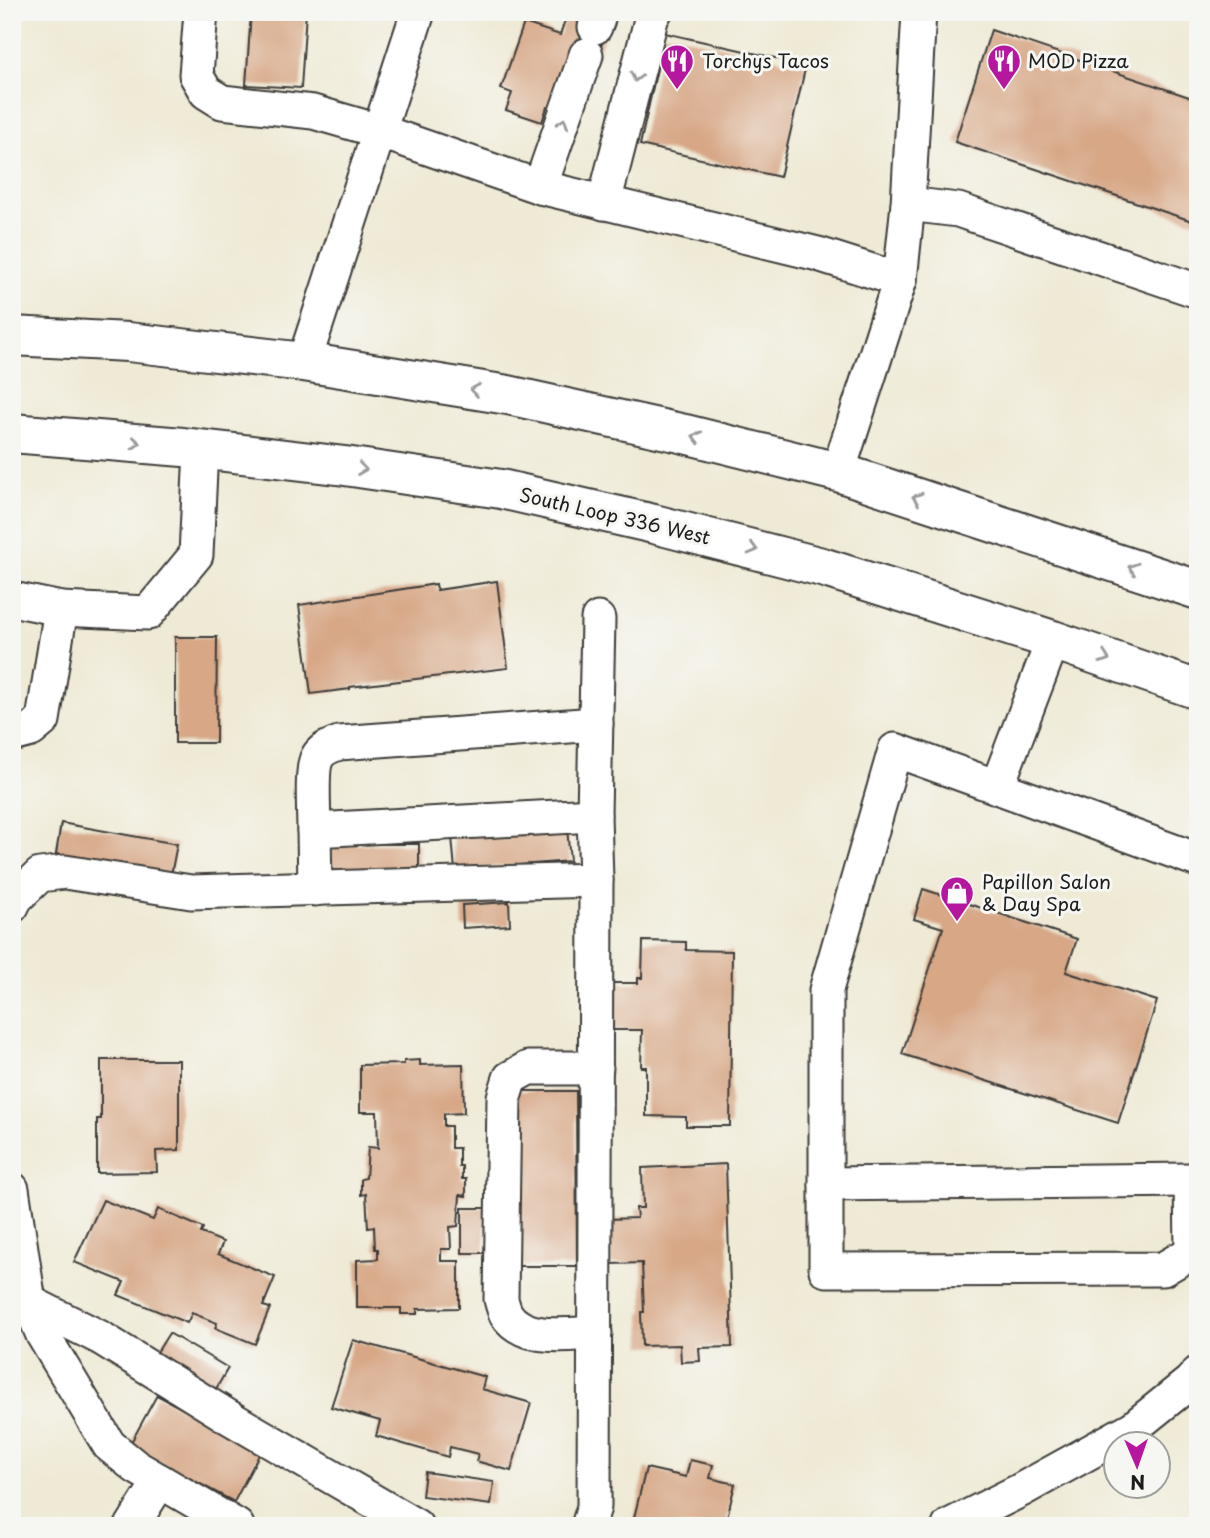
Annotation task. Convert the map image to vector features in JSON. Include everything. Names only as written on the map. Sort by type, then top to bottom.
[{"type":"main road","points":[[12,336],[128,342],[304,362],[508,395],[685,434],[838,472],[1198,590]]},
{"type":"main road","name":"South Loop 336 West","points":[[12,433],[345,466],[501,489],[654,524],[822,567],[1053,640],[1198,690]]},
{"type":"street","points":[[201,12],[197,75],[206,92],[222,102],[313,112],[379,131],[540,187],[818,254],[900,280]]},
{"type":"street","points":[[304,362],[418,12]]},
{"type":"street","points":[[604,203],[655,12]]},
{"type":"street","points":[[838,472],[900,280],[908,204],[919,12]]},
{"type":"street","points":[[540,187],[593,31]]},
{"type":"street","points":[[908,204],[958,210],[1198,291]]},
{"type":"street","points":[[12,599],[61,609],[148,613],[196,555],[201,450]]},
{"type":"street","points":[[12,735],[31,730],[44,720],[61,609]]},
{"type":"street","points":[[589,1526],[594,1507],[594,815],[598,618]]},
{"type":"street","points":[[997,787],[1053,640]]},
{"type":"street","points":[[315,889],[316,759],[322,751],[339,743],[596,724]]},
{"type":"street","points":[[826,1184],[1194,1180],[1192,1252],[1163,1269],[826,1270],[826,1184],[826,990],[895,750],[1198,860]]},
{"type":"street","points":[[314,830],[594,815]]},
{"type":"street","points":[[12,906],[16,898],[40,875],[65,872],[191,892],[596,880]]},
{"type":"street","points":[[595,1333],[545,1334],[523,1329],[507,1315],[501,1299],[504,1097],[510,1078],[528,1068],[596,1068]]},
{"type":"street","points":[[12,1189],[29,1302],[43,1335],[109,1446],[136,1467],[237,1526]]},
{"type":"street","points":[[29,1302],[101,1338],[227,1416],[416,1526]]},
{"type":"street","points":[[949,1526],[1133,1428],[1198,1373]]},
{"type":"street","points":[[132,1526],[160,1480]]},
{"type":"building","points":[[251,12],[306,12],[301,88],[246,85]]},
{"type":"building","points":[[566,17],[606,31],[597,59],[556,110],[547,107],[542,122],[506,110],[512,93],[501,89],[524,23],[560,35]]},
{"type":"building","points":[[991,30],[1198,100],[1198,223],[955,142]]},
{"type":"building","points":[[665,33],[806,65],[780,177],[640,145]]},
{"type":"building","points":[[497,581],[508,668],[311,694],[299,605],[436,584],[437,590]]},
{"type":"building","points":[[175,637],[217,637],[216,743],[175,743]]},
{"type":"building","points":[[61,823],[177,844],[171,875],[56,854]]},
{"type":"building","points":[[567,828],[570,861],[455,870],[452,837]]},
{"type":"building","points":[[331,844],[419,844],[419,876],[331,876]]},
{"type":"building","points":[[923,889],[1077,939],[1066,972],[1157,1001],[1118,1123],[902,1054],[943,928],[914,919]]},
{"type":"building","points":[[509,902],[510,925],[463,928],[462,905]]},
{"type":"building","points":[[643,941],[686,942],[686,950],[732,951],[730,1126],[686,1126],[686,1117],[646,1116],[646,1067],[641,1067],[642,1030],[610,1030],[611,983],[638,983],[638,978],[642,978]]},
{"type":"building","points":[[101,1060],[179,1060],[179,1150],[156,1151],[157,1172],[97,1173]]},
{"type":"building","points":[[420,1060],[420,1065],[463,1064],[464,1113],[444,1114],[444,1126],[451,1126],[451,1148],[459,1148],[459,1166],[462,1166],[462,1179],[466,1179],[466,1196],[460,1195],[458,1226],[450,1227],[451,1249],[441,1249],[441,1261],[459,1261],[459,1308],[417,1309],[417,1314],[401,1314],[401,1308],[357,1308],[357,1260],[378,1259],[374,1227],[368,1228],[366,1194],[361,1195],[361,1179],[366,1178],[368,1147],[378,1148],[377,1112],[360,1112],[360,1065],[404,1064],[404,1061]]},
{"type":"building","points":[[517,1091],[576,1091],[577,1266],[518,1266]]},
{"type":"building","points":[[726,1164],[732,1347],[699,1348],[700,1361],[681,1362],[680,1345],[642,1346],[642,1263],[611,1264],[609,1219],[637,1218],[636,1208],[643,1208],[642,1168]]},
{"type":"building","points":[[103,1200],[153,1220],[158,1209],[203,1228],[201,1233],[223,1242],[218,1254],[275,1277],[263,1306],[270,1308],[255,1344],[215,1328],[217,1323],[192,1313],[187,1323],[118,1295],[124,1282],[74,1262]]},
{"type":"building","points":[[462,1208],[485,1208],[485,1253],[462,1253]]},
{"type":"building","points":[[169,1333],[228,1368],[216,1389],[156,1354]]},
{"type":"building","points":[[353,1340],[485,1377],[482,1389],[531,1403],[511,1471],[476,1461],[478,1454],[450,1447],[448,1457],[376,1436],[380,1421],[331,1407]]},
{"type":"building","points":[[157,1395],[261,1451],[234,1502],[129,1446]]},
{"type":"building","points":[[690,1460],[713,1465],[710,1478],[735,1484],[725,1526],[632,1526],[646,1468],[686,1477]]},
{"type":"building","points":[[425,1472],[494,1482],[491,1505],[422,1496]]},
{"type":"place","name":"Torchys Tacos","points":[[677,91]]},
{"type":"place","name":"MOD Pizza","points":[[1004,91]]},
{"type":"place","name":"Papillon Salon & Day Spa","points":[[957,923]]}]
